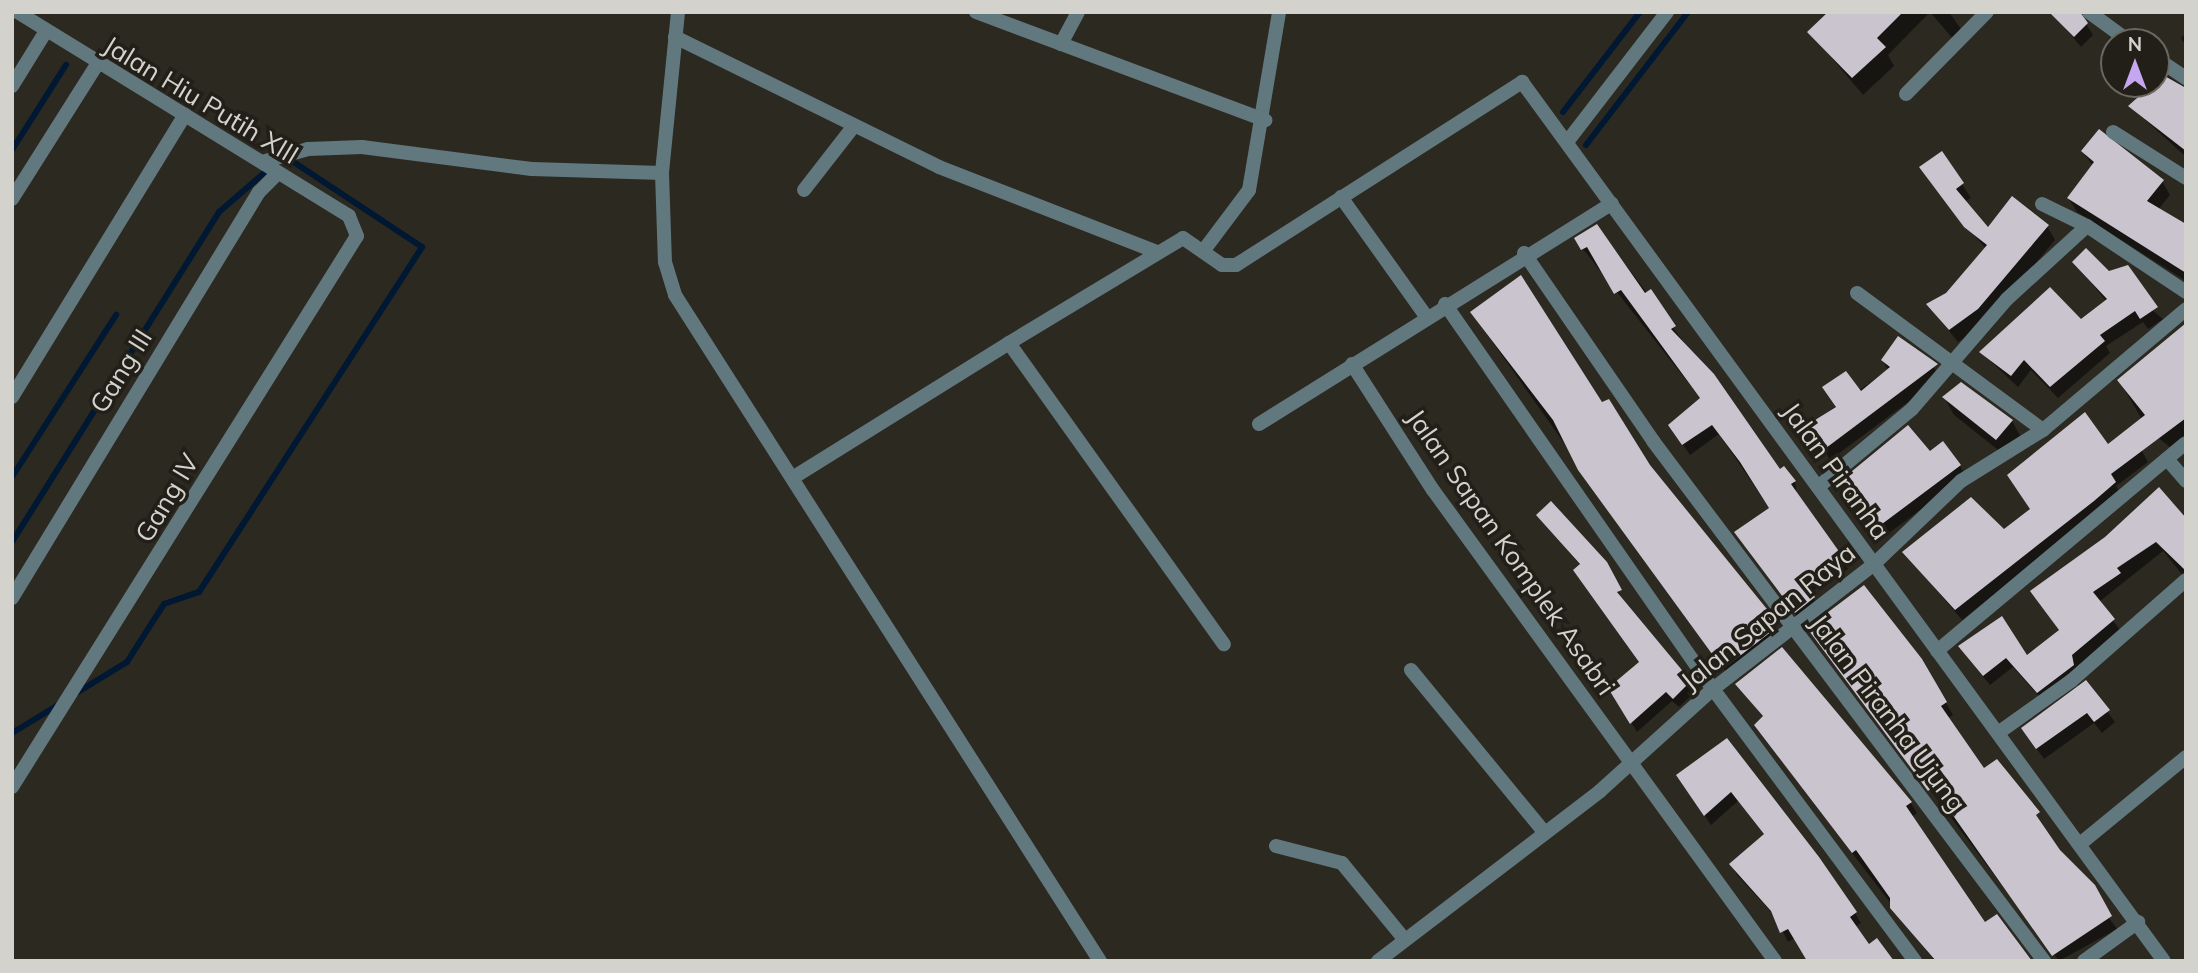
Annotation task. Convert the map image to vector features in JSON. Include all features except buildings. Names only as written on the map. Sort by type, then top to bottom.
[{"type":"street","name":"Jalan Hiu Putih XIII","points":[[17,12],[96,66],[185,115],[349,216],[357,230]]},
{"type":"street","points":[[678,12],[662,173],[665,262],[674,295],[794,477],[1100,961]]},
{"type":"street","points":[[976,12],[1265,120]]},
{"type":"street","points":[[1061,44],[1078,12]]},
{"type":"street","points":[[1204,250],[1250,190],[1265,120],[1279,12]]},
{"type":"street","points":[[1567,142],[1667,12]]},
{"type":"street","points":[[1906,94],[1987,12]]},
{"type":"street","points":[[2089,12],[2111,28]]},
{"type":"street","points":[[12,86],[46,31]]},
{"type":"street","points":[[675,37],[853,128],[1157,252]]},
{"type":"street","points":[[12,199],[96,66]]},
{"type":"street","points":[[2170,67],[2186,78]]},
{"type":"street","name":"Jalan Piranha","points":[[1340,197],[1508,85],[1522,82],[1532,90],[1873,565],[2081,844],[2164,961]]},
{"type":"street","points":[[12,397],[185,115]]},
{"type":"street","points":[[804,190],[853,128]]},
{"type":"street","points":[[2113,132],[2186,178]]},
{"type":"street","points":[[262,162],[308,149],[362,147],[531,169],[662,173]]},
{"type":"street","name":"Gang III","points":[[12,598],[259,192],[277,174]]},
{"type":"street","points":[[794,477],[1183,238],[1222,265],[1236,265],[1340,197],[1426,316]]},
{"type":"street","points":[[1259,424],[1524,253],[1612,203]]},
{"type":"street","points":[[2042,204],[2087,226],[2186,292]]},
{"type":"street","points":[[1818,487],[1956,364],[2007,299],[2087,226]]},
{"type":"street","name":"Gang IV","points":[[12,787],[150,576],[357,230]]},
{"type":"street","name":"Jalan Piranha Ujung","points":[[1524,253],[1794,628],[2044,961]]},
{"type":"street","points":[[1857,293],[2043,430]]},
{"type":"street","points":[[1445,304],[1713,689],[1915,961]]},
{"type":"street","name":"Jalan Sapan Raya","points":[[1378,961],[1632,765],[1713,689],[1873,565],[1961,481],[2043,430],[2186,309]]},
{"type":"street","points":[[1009,343],[1224,645]]},
{"type":"street","name":"Jalan Sapan Komplek Asabri","points":[[1352,364],[1433,490],[1775,961]]},
{"type":"street","points":[[1937,651],[2186,443]]},
{"type":"street","points":[[2167,458],[2186,481]]},
{"type":"street","points":[[1998,733],[2071,681],[2186,580]]},
{"type":"street","points":[[1410,670],[1545,833]]},
{"type":"street","points":[[2081,844],[2186,757]]},
{"type":"street","points":[[1276,846],[1342,863],[1405,940]]},
{"type":"street","points":[[2084,961],[2138,922]]},
{"type":"waterway","points":[[1563,112],[1640,12]]},
{"type":"waterway","points":[[1586,145],[1688,12]]},
{"type":"waterway","points":[[12,150],[66,65]]},
{"type":"waterway","points":[[73,695],[127,662],[164,604],[199,592],[422,247],[286,157]]},
{"type":"waterway","points":[[12,542],[219,212],[270,168]]},
{"type":"waterway","points":[[12,477],[116,315]]},
{"type":"waterway","points":[[12,733],[58,705]]}]
